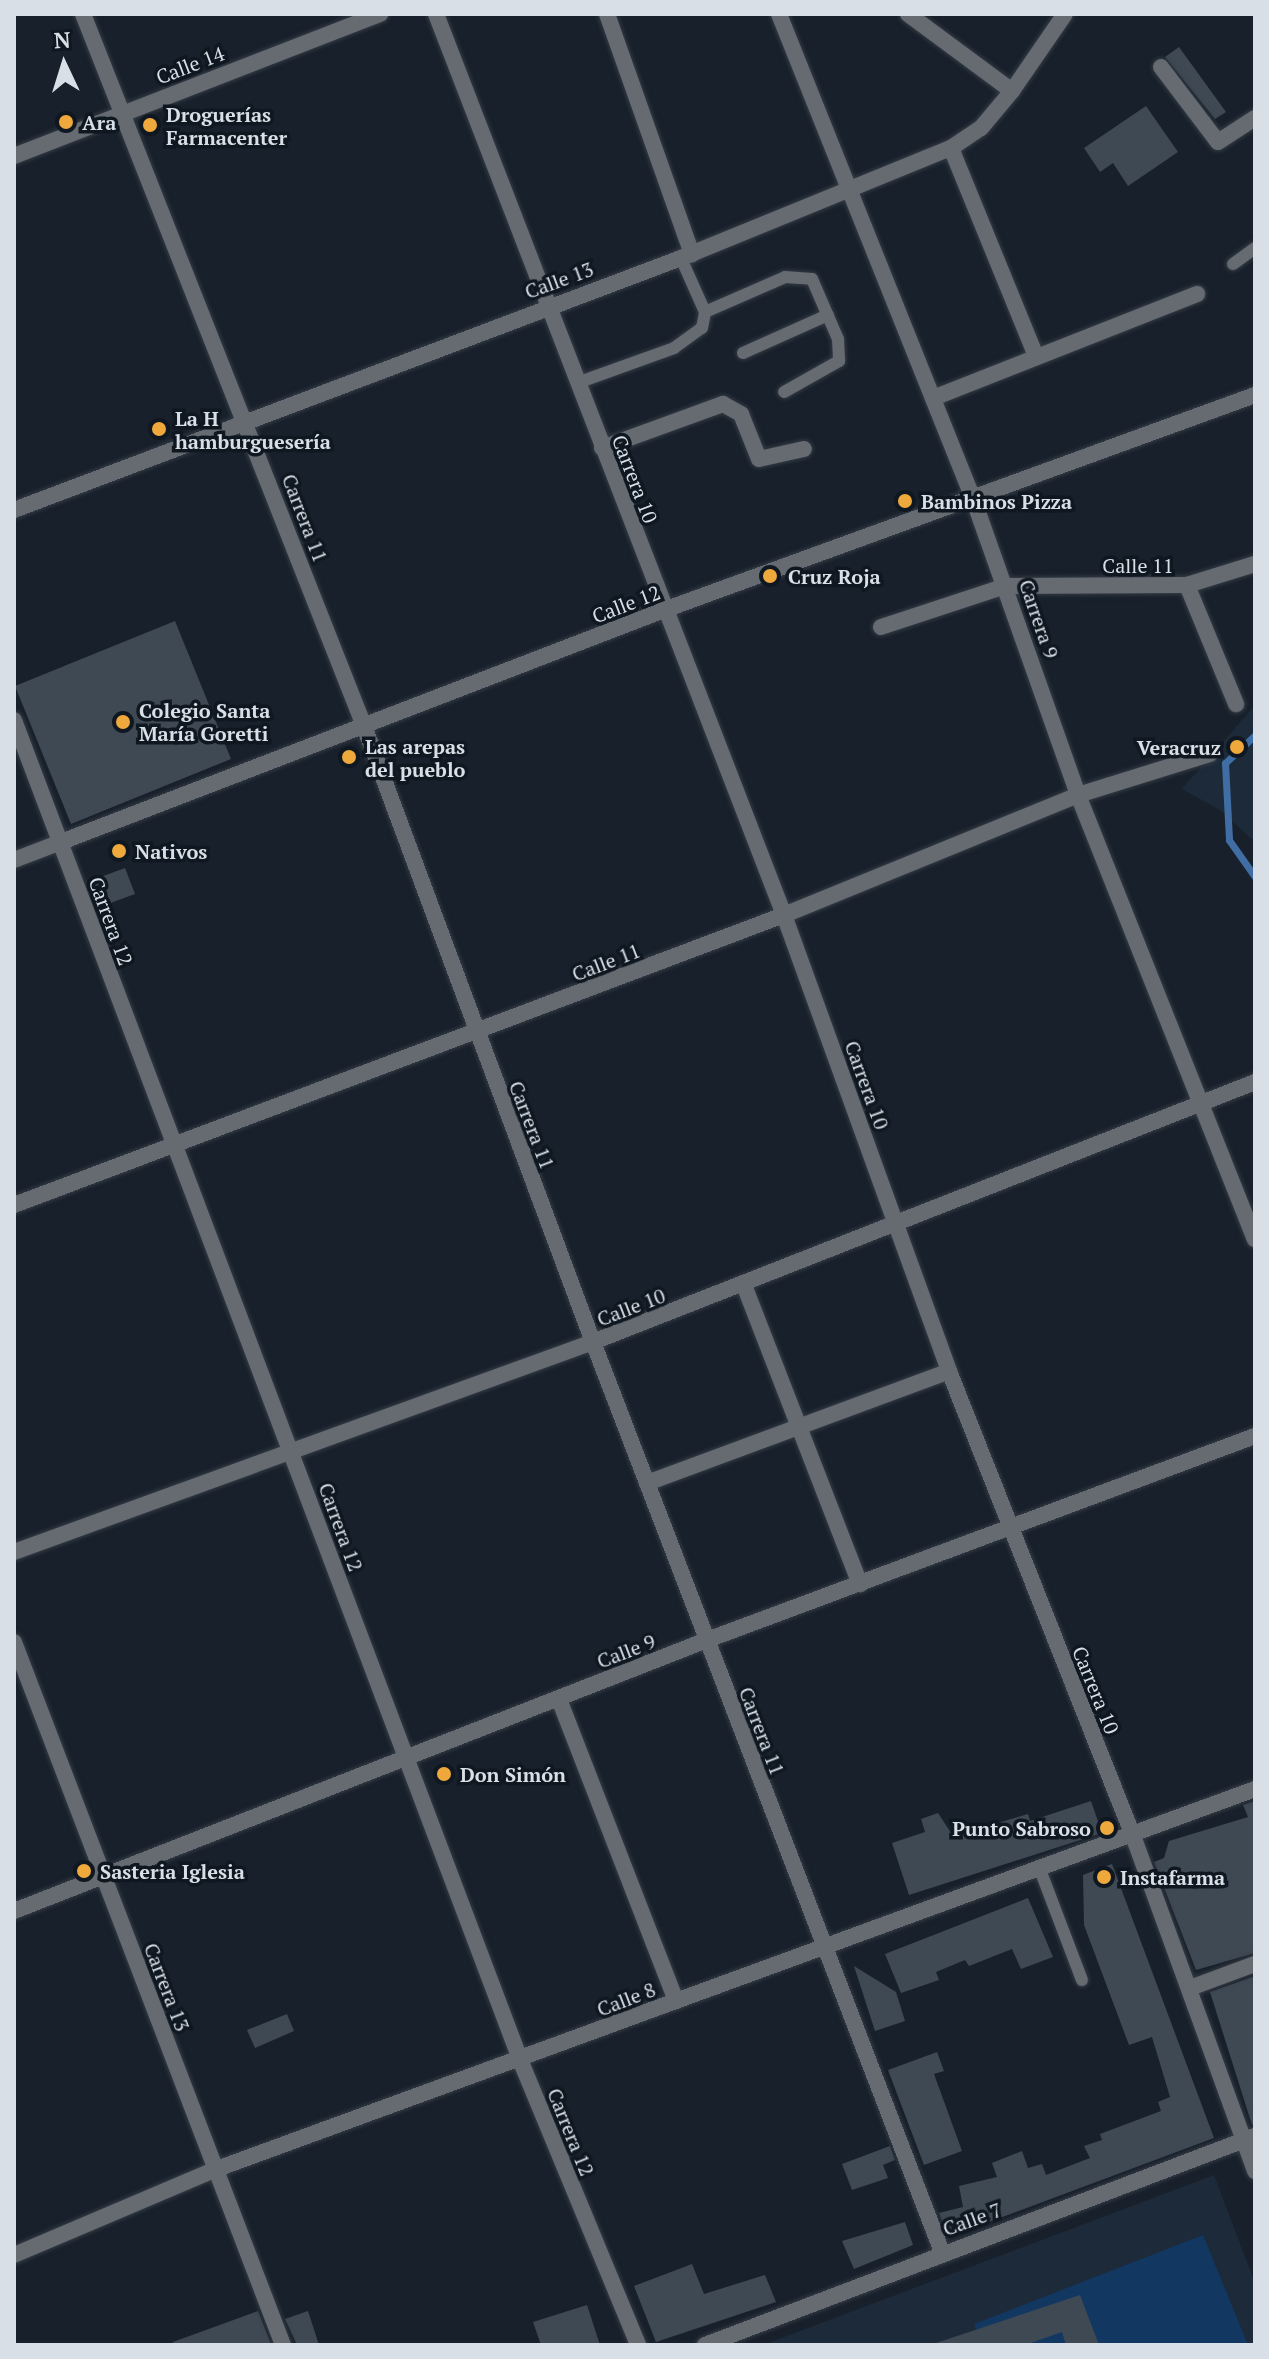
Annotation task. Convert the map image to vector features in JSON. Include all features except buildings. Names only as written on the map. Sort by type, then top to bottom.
[{"type":"street","name":"Carrera 11","points":[[83,14],[364,726],[476,1032],[822,1947],[942,2252]]},
{"type":"street","name":"Calle 14","points":[[14,156],[380,14]]},
{"type":"street","name":"Carrera 10","points":[[436,14],[784,915],[949,1371],[1249,2138],[1255,2171]]},
{"type":"street","points":[[607,14],[686,256]]},
{"type":"street","name":"Carrera 9","points":[[779,14],[845,187],[974,501],[1078,795],[1255,1239]]},
{"type":"street","points":[[908,14],[1012,91]]},
{"type":"street","name":"Calle 13","points":[[14,510],[245,418],[686,256],[845,187],[951,148],[981,128],[1012,91],[1065,14]]},
{"type":"street","points":[[1161,67],[1218,142],[1255,118]]},
{"type":"street","points":[[951,148],[1036,356]]},
{"type":"street","points":[[933,398],[1197,294]]},
{"type":"street","name":"Calle 12","points":[[14,860],[664,610],[974,501],[1255,395]]},
{"type":"street","points":[[602,448],[723,404],[741,414],[759,459],[804,449]]},
{"type":"street","name":"Calle 11","points":[[881,627],[1006,586],[1187,585],[1255,564]]},
{"type":"street","points":[[1187,585],[1236,704]]},
{"type":"street","name":"Carrera 12","points":[[14,720],[171,1146],[292,1452],[521,2062],[638,2345]]},
{"type":"street","name":"Calle 11","points":[[14,1205],[784,915],[1078,795],[1210,754]]},
{"type":"street","name":"Calle 10","points":[[14,1552],[744,1285],[897,1227],[1255,1082]]},
{"type":"street","points":[[744,1285],[860,1584]]},
{"type":"street","points":[[647,1483],[949,1371]]},
{"type":"street","name":"Calle 9","points":[[14,1911],[707,1640],[1255,1436]]},
{"type":"street","name":"Carrera 13","points":[[14,1642],[283,2345]]},
{"type":"street","points":[[559,1699],[676,2001]]},
{"type":"street","name":"Calle 8","points":[[14,2255],[214,2170],[521,2062],[676,2001],[1255,1789]]},
{"type":"street","points":[[1190,1988],[1255,1964]]},
{"type":"street","name":"Calle 7","points":[[705,2345],[942,2252],[1249,2138]]},
{"type":"lane","points":[[1233,264],[1255,248]]},
{"type":"lane","points":[[577,383],[674,348],[702,328],[705,312],[686,256]]},
{"type":"lane","points":[[705,312],[796,274],[812,279],[841,351],[839,361],[784,392]]},
{"type":"lane","points":[[743,353],[828,315]]},
{"type":"lane","points":[[1039,1867],[1082,1980]]},
{"type":"shaded area","name":"Veracruz","points":[[1255,705],[1255,842],[1220,810],[1182,789]]},
{"type":"shaded area","points":[[1214,2175],[1255,2283],[1255,2345],[763,2345]]},
{"type":"shaded area","points":[[1203,2235],[1248,2345],[983,2345],[974,2324]]},
{"type":"waterway","points":[[1255,735],[1225,763],[1229,840],[1255,877]]},
{"type":"place","name":"Ara","points":[[66,122]]},
{"type":"place","name":"Droguerías Farmacenter","points":[[150,125]]},
{"type":"place","name":"La H hamburguesería","points":[[159,429]]},
{"type":"place","name":"Bambinos Pizza","points":[[905,501]]},
{"type":"place","name":"Cruz Roja","points":[[770,576]]},
{"type":"place","name":"Colegio Santa María Goretti","points":[[123,722]]},
{"type":"place","name":"Veracruz","points":[[1237,747]]},
{"type":"place","name":"Las arepas del pueblo","points":[[349,757]]},
{"type":"place","name":"Nativos","points":[[119,851]]},
{"type":"place","name":"Don Simón","points":[[444,1774]]},
{"type":"place","name":"Punto Sabroso","points":[[1107,1828]]},
{"type":"place","name":"Sasteria Iglesia","points":[[84,1871]]},
{"type":"place","name":"Instafarma","points":[[1104,1877]]}]
